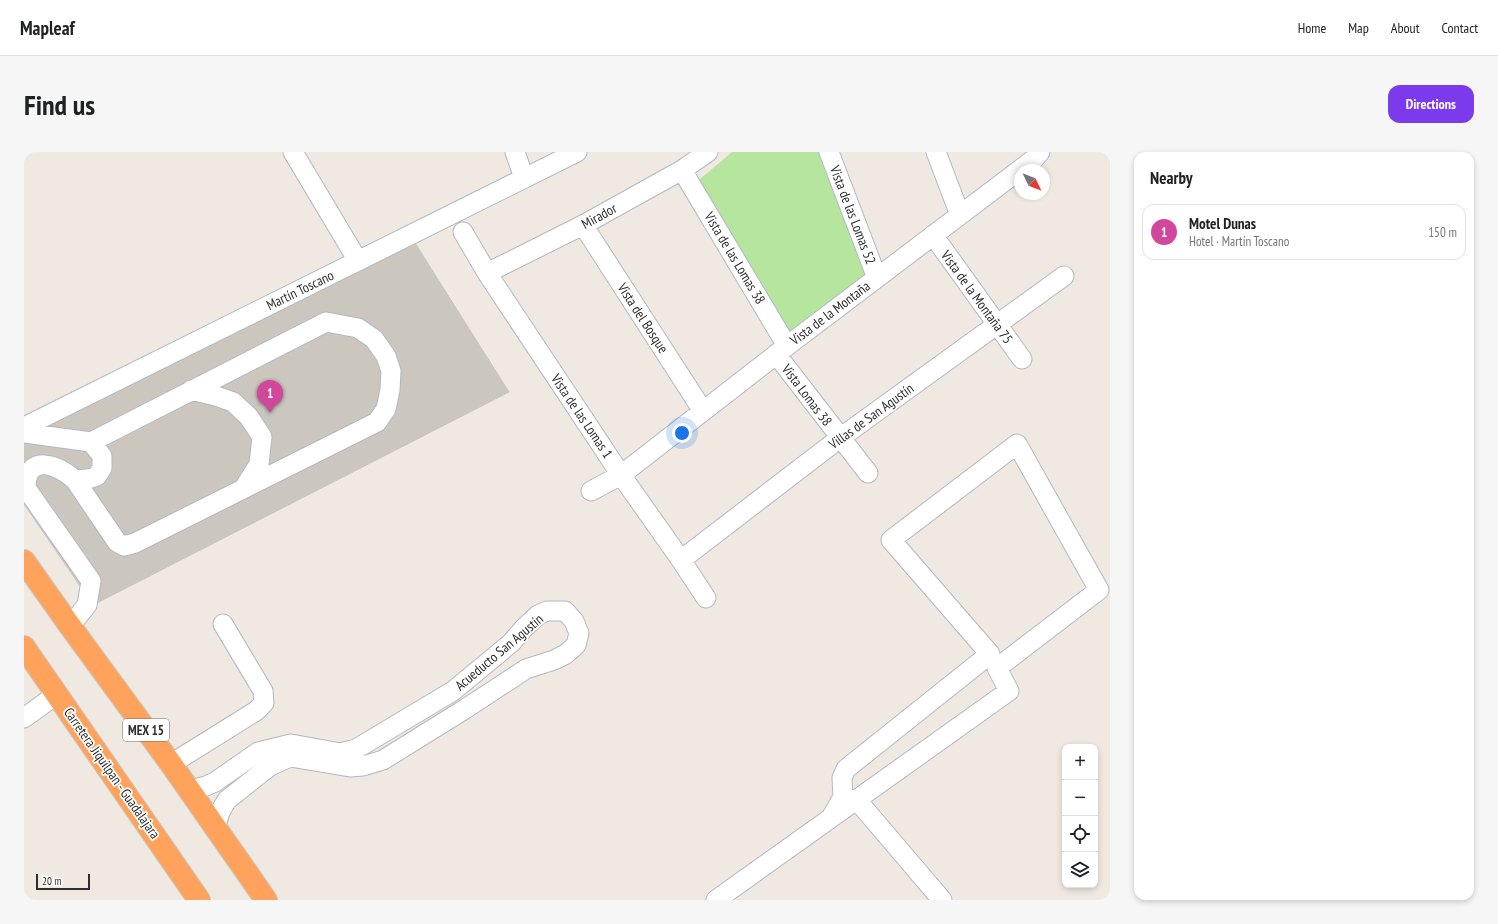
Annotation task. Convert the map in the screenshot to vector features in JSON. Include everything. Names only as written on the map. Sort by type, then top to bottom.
[{"type":"highway","name":"MEX 15","points":[[24,561],[216,826],[266,900]]},
{"type":"highway","name":"Carretera Jiquilpan - Guadalajara","points":[[24,647],[199,900]]},
{"type":"street","points":[[293,152],[358,261]]},
{"type":"street","points":[[515,152],[524,178]]},
{"type":"street","name":"Martín Toscano","points":[[24,427],[577,152]]},
{"type":"street","name":"Mirador","points":[[487,273],[584,225],[682,170],[708,152]]},
{"type":"street","name":"Vista de las Lomas 52","points":[[829,152],[877,278]]},
{"type":"street","points":[[936,152],[960,215]]},
{"type":"street","name":"Vista de la Montaña","points":[[591,491],[620,475],[1034,159],[1040,152]]},
{"type":"street","name":"Vista de las Lomas 38","points":[[682,170],[782,350]]},
{"type":"street","name":"Vista del Bosque","points":[[584,225],[704,411]]},
{"type":"street","name":"Vista de las Lomas 1","points":[[463,232],[487,273],[620,475],[681,560],[706,598]]},
{"type":"street","name":"Vista de la Montaña 75","points":[[933,235],[1022,359]]},
{"type":"street","name":"Villas de San Agustín","points":[[681,560],[840,438],[1064,276]]},
{"type":"street","points":[[24,433],[90,442],[326,322],[358,328],[374,339],[386,356],[390,371],[390,390],[386,409],[377,422],[135,543],[124,546],[117,542],[76,480],[68,473],[59,468],[40,464],[31,470],[26,479],[26,488],[91,580],[87,605],[70,626]]},
{"type":"street","name":"Vista Lomas 38","points":[[782,350],[840,438],[868,473]]},
{"type":"street","points":[[191,390],[233,402],[249,417],[262,437],[259,464],[244,488]]},
{"type":"street","points":[[76,480],[88,479],[97,476],[102,468],[102,456],[90,442]]},
{"type":"street","points":[[716,900],[1009,691],[997,668],[1099,590],[1017,444],[891,540],[990,654],[846,769],[842,778],[843,798],[832,816]]},
{"type":"street","name":"Acueducto San Agustín","points":[[190,790],[215,782],[258,752],[290,751],[340,753],[356,749],[453,691],[511,643],[538,615],[547,611],[566,611],[574,621],[579,633],[576,645],[566,654],[554,660],[526,669],[383,760],[363,766],[339,766],[290,751]]},
{"type":"street","points":[[171,764],[256,711],[264,703],[263,691],[223,624]]},
{"type":"street","points":[[453,691],[465,709]]},
{"type":"street","points":[[24,718],[57,694]]},
{"type":"street","points":[[216,826],[220,812],[227,800],[290,751]]},
{"type":"street","points":[[856,800],[942,900]]},
{"type":"green space","points":[[732,152],[820,152],[867,277],[789,334],[699,180]]},
{"type":"building","points":[[415,243],[509,392],[93,605],[24,504],[24,437]]},
{"type":"place","name":"Motel Dunas","points":[[270,413]]}]
